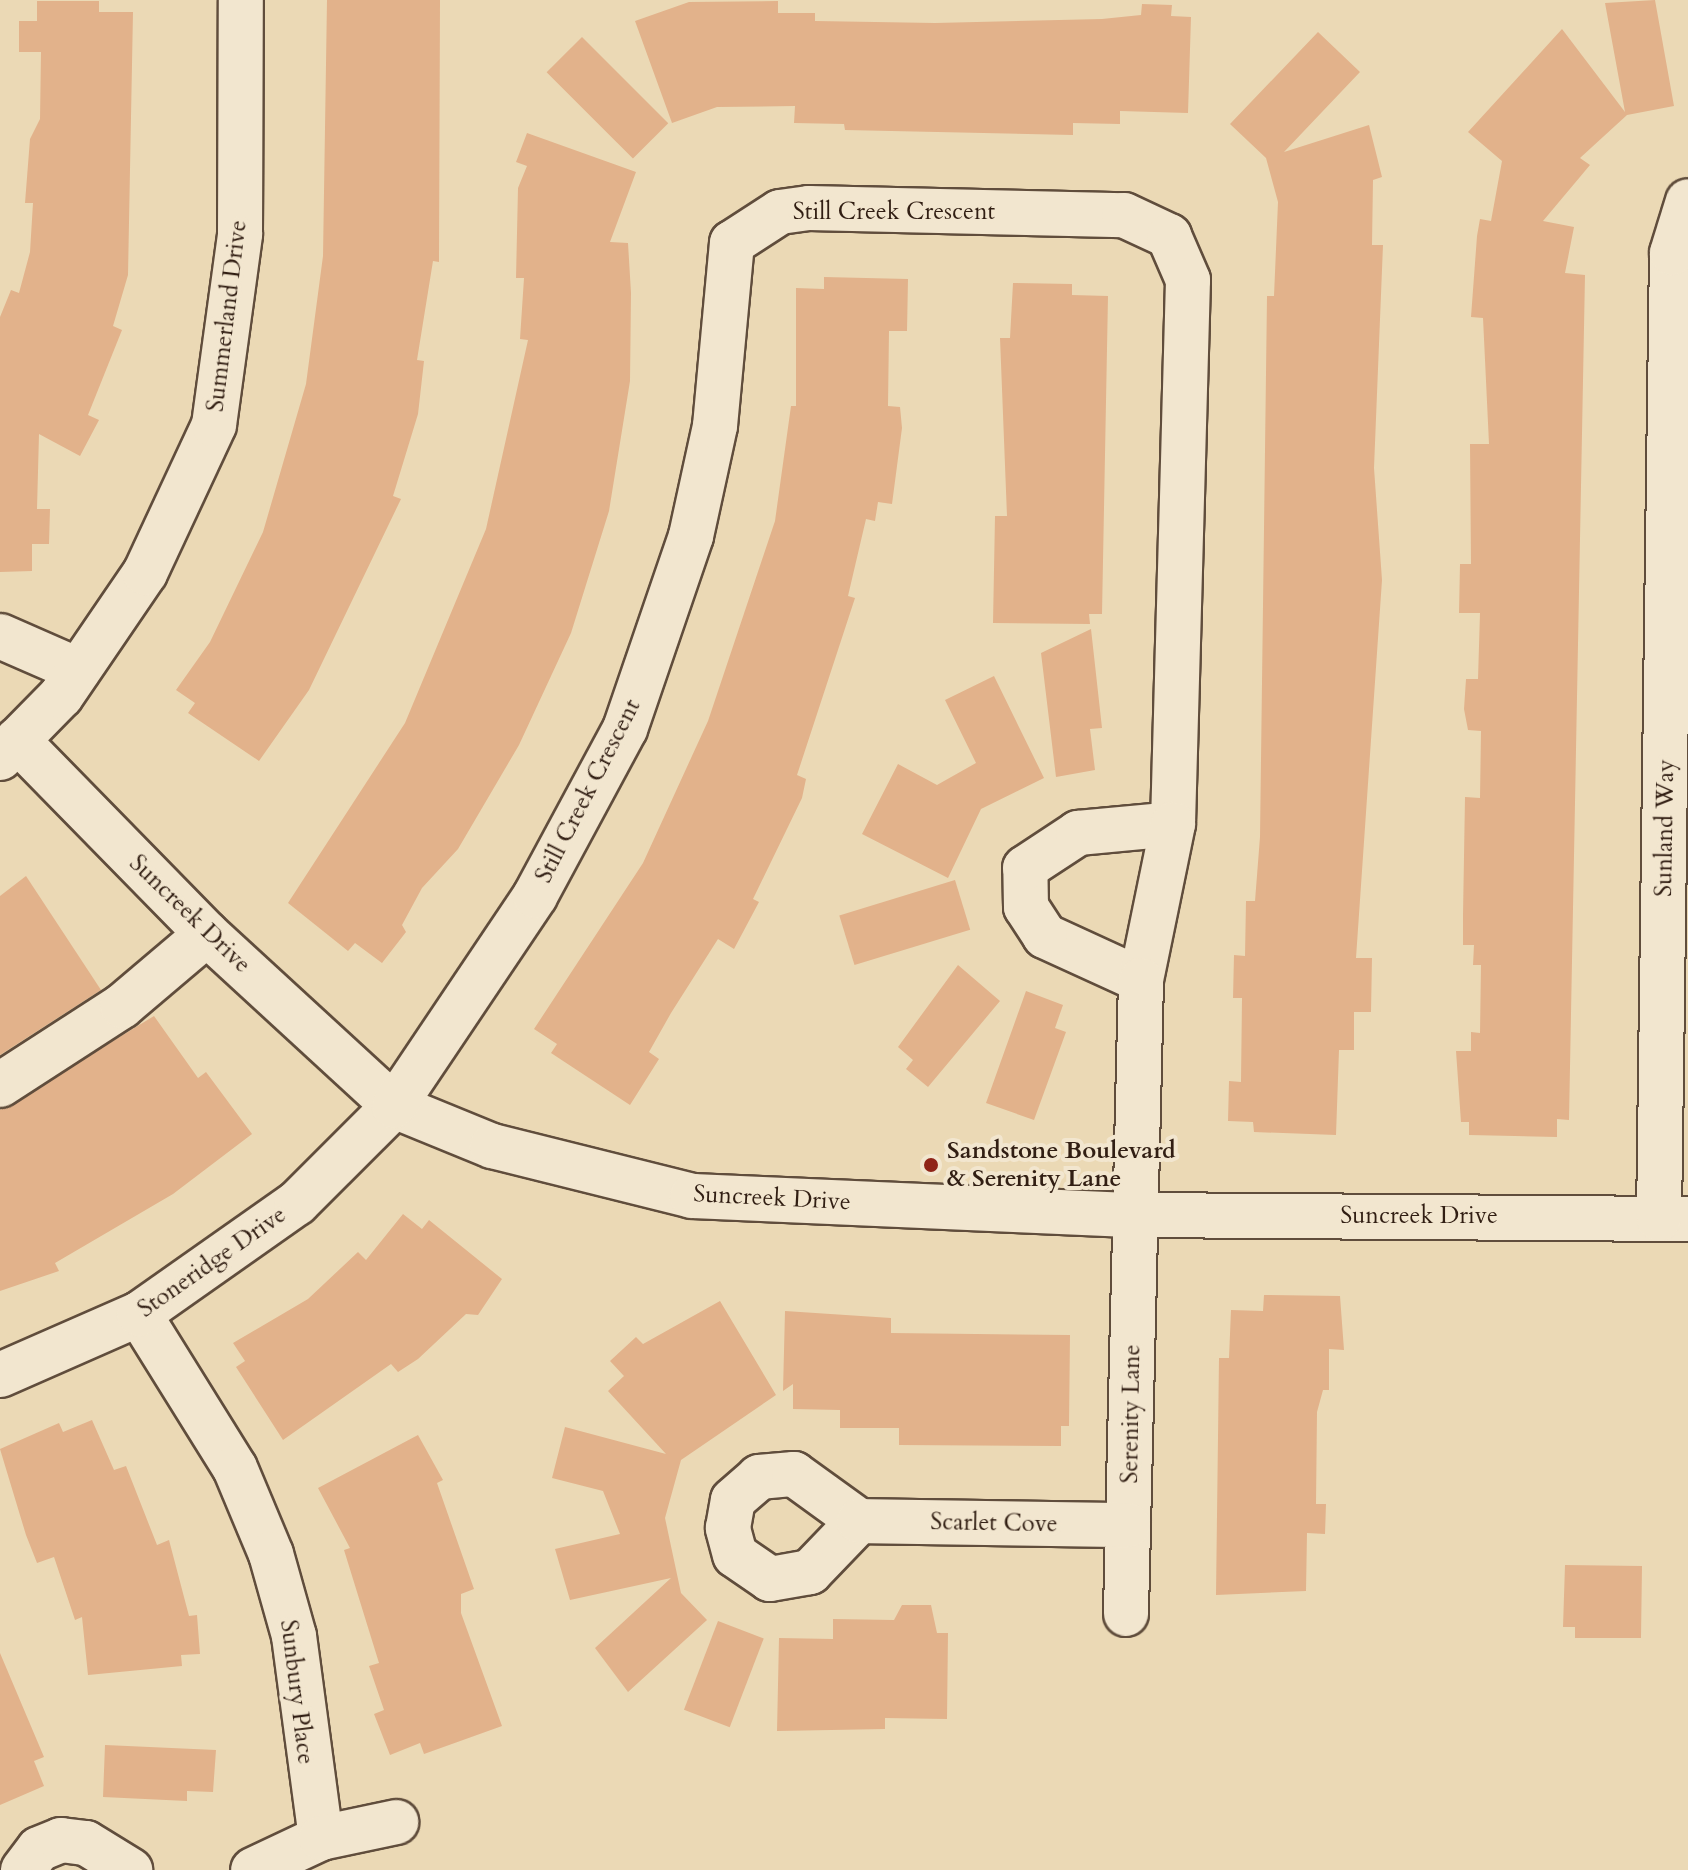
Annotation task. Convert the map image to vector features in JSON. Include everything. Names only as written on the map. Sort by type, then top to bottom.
[{"type":"street","name":"Summerland Drive","points":[[9,749],[78,670],[145,573],[214,425],[240,234],[241,0]]},
{"type":"street","name":"Sunland Way","points":[[1673,1219],[1678,670],[1672,253],[1688,201]]},
{"type":"street","name":"Still Creek Crescent","points":[[394,1106],[535,896],[625,729],[691,536],[715,426],[732,243],[780,212],[1124,215],[1169,236],[1188,280],[1173,824],[1141,980],[1136,1215]]},
{"type":"street","points":[[0,636],[78,670]]},
{"type":"street","name":"Suncreek Drive","points":[[9,749],[394,1106],[492,1146],[692,1196],[1136,1215],[1673,1219]]},
{"type":"street","points":[[1141,980],[1045,936],[1026,907],[1025,868],[1078,833],[1173,824]]},
{"type":"street","points":[[0,1085],[122,1006],[207,934]]},
{"type":"street","name":"Stoneridge Drive","points":[[0,1375],[139,1314],[297,1203],[394,1106]]},
{"type":"street","name":"Serenity Lane","points":[[1126,1614],[1136,1215]]},
{"type":"street","name":"Sunbury Place","points":[[139,1314],[235,1468],[271,1554],[294,1636],[321,1838]]},
{"type":"street","name":"Scarlet Cove","points":[[859,1521],[1128,1525]]},
{"type":"street","points":[[253,1870],[321,1838],[396,1822]]},
{"type":"street","points":[[23,1870],[39,1849],[61,1840],[86,1843],[130,1870]]},
{"type":"building","points":[[327,0],[440,0],[439,262],[433,261],[417,360],[424,361],[418,414],[393,496],[401,499],[309,690],[259,761],[188,713],[195,703],[176,690],[210,642],[263,532],[306,384],[323,256]]},
{"type":"building","points":[[1655,0],[1674,106],[1627,115],[1580,158],[1590,165],[1543,221],[1574,227],[1565,273],[1585,275],[1569,1120],[1557,1119],[1557,1137],[1469,1135],[1469,1122],[1461,1122],[1456,1051],[1471,1051],[1471,1032],[1480,1033],[1481,965],[1473,965],[1474,945],[1463,945],[1463,915],[1465,797],[1480,798],[1481,731],[1468,730],[1464,709],[1466,679],[1478,679],[1480,613],[1459,613],[1460,564],[1471,564],[1470,444],[1489,444],[1483,318],[1471,317],[1477,236],[1480,219],[1491,221],[1502,161],[1468,132],[1562,29],[1625,112],[1605,3]]},
{"type":"building","points":[[37,1],[99,1],[99,12],[133,12],[128,275],[113,326],[122,330],[88,415],[99,420],[80,456],[39,434],[37,509],[50,509],[49,544],[32,544],[32,571],[0,572],[0,317],[11,290],[19,293],[30,252],[33,203],[25,203],[30,139],[40,119],[41,52],[19,52],[19,21],[37,21]]},
{"type":"building","points":[[778,1],[778,13],[815,13],[815,21],[935,23],[1102,19],[1141,15],[1142,4],[1172,5],[1171,16],[1191,17],[1188,113],[1120,111],[1120,124],[1073,123],[1073,135],[845,130],[844,124],[794,123],[795,106],[717,107],[672,123],[635,21],[689,2]]},
{"type":"building","points":[[1318,32],[1360,72],[1284,152],[1369,125],[1382,177],[1373,180],[1372,245],[1383,245],[1374,468],[1382,580],[1356,958],[1372,958],[1371,1012],[1354,1012],[1354,1050],[1339,1050],[1336,1135],[1254,1132],[1253,1122],[1228,1121],[1229,1081],[1241,1082],[1242,998],[1233,998],[1234,955],[1245,956],[1246,901],[1255,901],[1260,837],[1267,296],[1274,296],[1278,202],[1266,158],[1230,124]]},
{"type":"building","points":[[582,37],[668,123],[633,159],[547,72]]},
{"type":"building","points":[[527,133],[636,172],[610,242],[628,243],[631,293],[630,381],[609,511],[571,633],[519,745],[458,849],[422,888],[402,925],[406,932],[382,963],[355,943],[348,951],[288,903],[405,723],[486,529],[528,340],[520,339],[524,278],[516,278],[518,188],[527,166],[516,162]]},
{"type":"building","points":[[824,277],[908,279],[907,331],[889,331],[888,406],[900,407],[902,428],[892,504],[878,502],[875,521],[866,519],[848,596],[855,598],[797,775],[806,779],[802,798],[753,899],[759,902],[734,949],[718,939],[649,1052],[659,1059],[630,1105],[551,1053],[557,1044],[534,1029],[643,863],[708,721],[775,521],[791,406],[796,406],[796,288],[824,289]]},
{"type":"building","points":[[1013,283],[1072,284],[1072,295],[1108,296],[1102,614],[1089,614],[1090,624],[993,623],[995,516],[1007,516],[1000,338],[1010,338]]},
{"type":"building","points":[[1091,629],[1102,728],[1090,729],[1095,770],[1056,777],[1041,653]]},
{"type":"building","points":[[994,676],[1044,778],[981,809],[948,878],[862,834],[898,764],[937,785],[976,763],[945,700]]},
{"type":"building","points":[[26,876],[101,990],[0,1055],[0,896]]},
{"type":"building","points":[[955,880],[970,930],[854,965],[839,915]]},
{"type":"building","points":[[958,965],[1000,1001],[928,1087],[906,1069],[913,1060],[898,1047]]},
{"type":"building","points":[[1026,991],[1063,1005],[1055,1028],[1066,1032],[1034,1120],[986,1103]]},
{"type":"building","points":[[154,1016],[198,1078],[206,1072],[252,1134],[173,1194],[55,1263],[59,1271],[0,1291],[0,1110]]},
{"type":"building","points":[[403,1214],[422,1229],[429,1220],[502,1279],[478,1315],[466,1314],[418,1359],[398,1372],[391,1364],[283,1440],[236,1367],[245,1361],[233,1343],[308,1299],[358,1252],[366,1260]]},
{"type":"building","points":[[1264,1295],[1340,1296],[1344,1350],[1329,1349],[1329,1390],[1323,1390],[1317,1412],[1316,1504],[1326,1504],[1325,1534],[1307,1533],[1306,1591],[1216,1595],[1219,1358],[1229,1358],[1231,1310],[1263,1311]]},
{"type":"building","points":[[720,1301],[776,1395],[681,1460],[665,1518],[681,1593],[707,1620],[628,1692],[595,1648],[671,1578],[570,1600],[555,1549],[620,1534],[603,1491],[552,1478],[565,1427],[666,1454],[608,1391],[624,1376],[610,1361],[636,1337],[643,1344]]},
{"type":"building","points":[[785,1311],[891,1318],[891,1333],[1070,1335],[1069,1426],[1061,1426],[1061,1446],[899,1445],[899,1428],[840,1428],[840,1410],[793,1409],[793,1384],[783,1391]]},
{"type":"building","points":[[92,1420],[114,1470],[126,1466],[157,1545],[169,1540],[189,1616],[197,1615],[200,1654],[181,1655],[182,1666],[88,1675],[82,1617],[75,1620],[54,1557],[37,1563],[26,1535],[0,1449],[59,1423],[63,1432]]},
{"type":"building","points":[[418,1435],[443,1480],[437,1483],[474,1589],[461,1594],[461,1613],[502,1726],[424,1754],[420,1743],[390,1755],[374,1714],[384,1710],[369,1666],[379,1663],[344,1550],[350,1548],[318,1488]]},
{"type":"building","points":[[1565,1565],[1642,1566],[1641,1638],[1575,1638],[1575,1627],[1563,1627]]},
{"type":"building","points":[[902,1605],[931,1605],[937,1633],[948,1633],[947,1719],[885,1718],[885,1729],[777,1731],[779,1638],[833,1639],[833,1619],[894,1620]]},
{"type":"building","points":[[718,1621],[764,1639],[730,1727],[684,1710]]},
{"type":"building","points":[[0,1653],[44,1757],[34,1761],[44,1786],[0,1805]]},
{"type":"building","points":[[105,1745],[216,1750],[213,1792],[187,1791],[187,1801],[103,1797]]},
{"type":"place","name":"Sandstone Boulevard & Serenity Lane","points":[[931,1165]]}]
